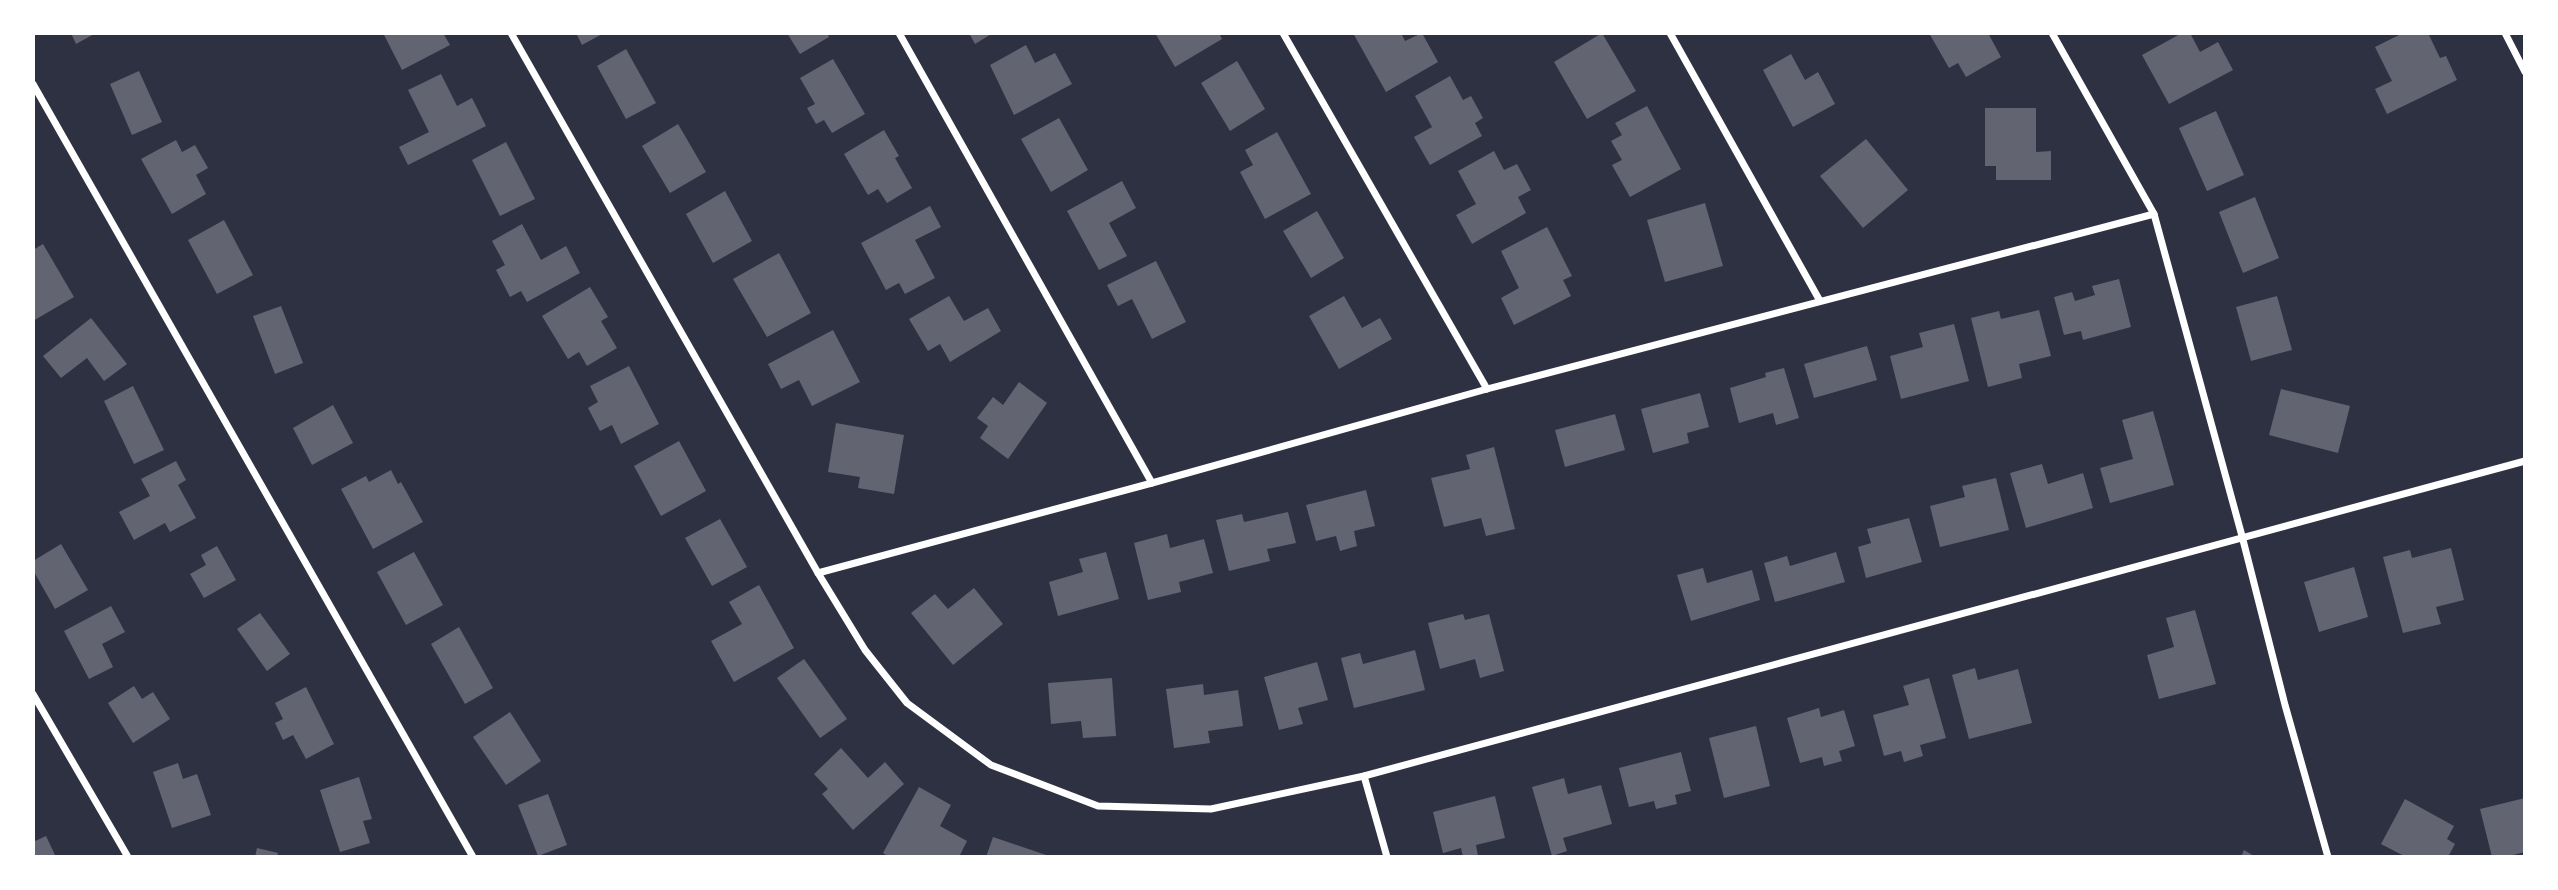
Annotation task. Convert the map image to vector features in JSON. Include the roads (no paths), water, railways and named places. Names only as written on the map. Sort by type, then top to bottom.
[{"type":"street","points":[[511,33],[818,573],[866,650],[907,703],[991,765],[1098,806],[1211,809],[1364,776],[2525,461]]},
{"type":"street","points":[[899,33],[1152,483]]},
{"type":"street","points":[[1283,33],[1487,389]]},
{"type":"street","points":[[1670,33],[1820,301]]},
{"type":"street","points":[[2052,33],[2154,214],[2328,857]]},
{"type":"street","points":[[2505,33],[2525,72]]},
{"type":"street","points":[[33,84],[473,857]]},
{"type":"street","points":[[818,573],[1487,389],[2154,214]]},
{"type":"street","points":[[33,694],[128,857]]},
{"type":"street","points":[[1364,776],[1387,857]]}]
